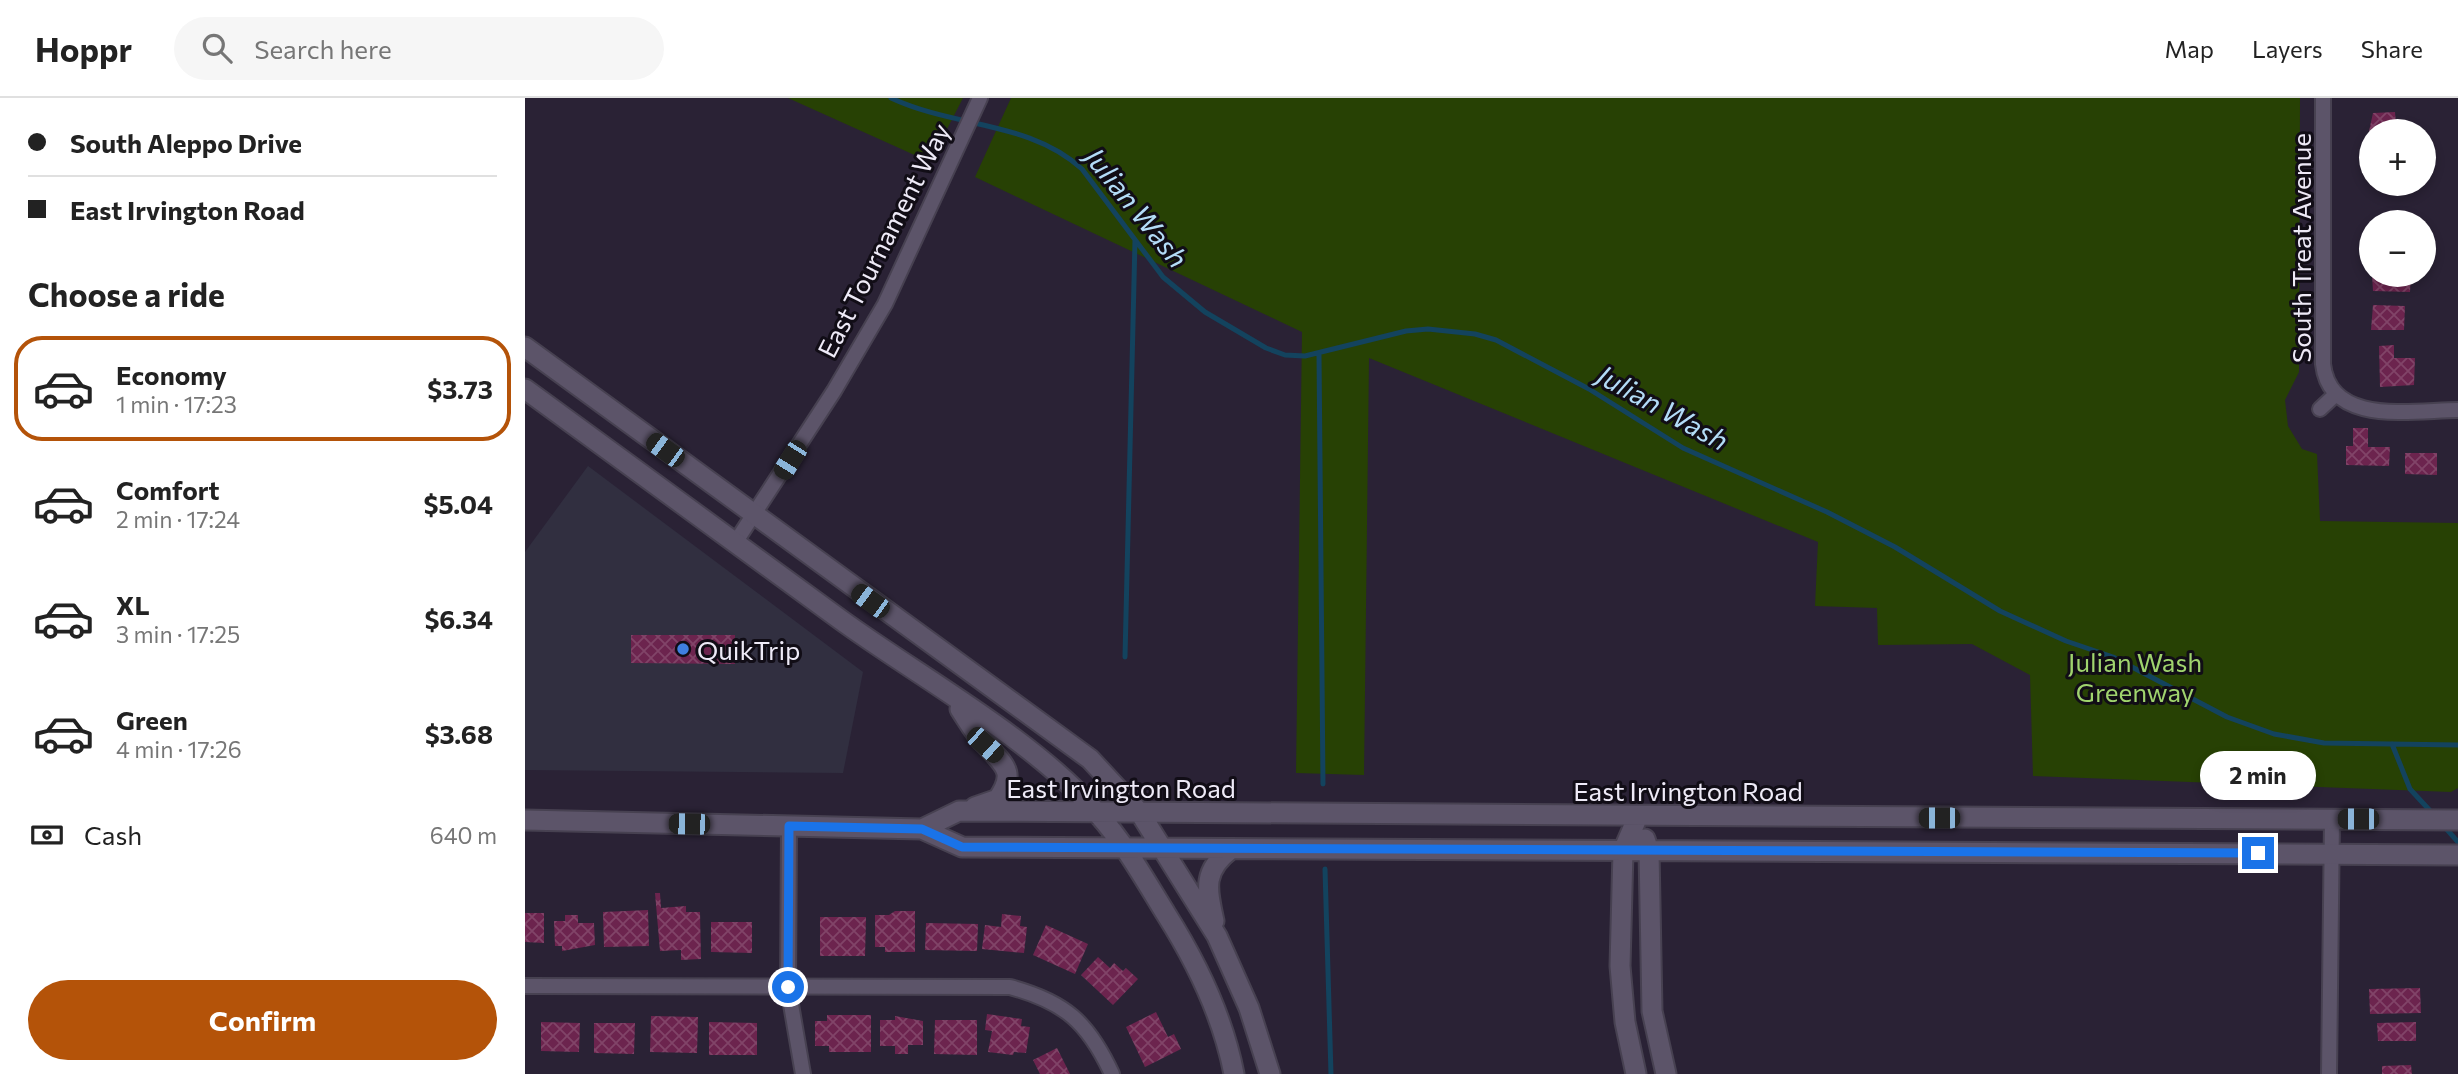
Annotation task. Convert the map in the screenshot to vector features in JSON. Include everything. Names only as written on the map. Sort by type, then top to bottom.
[{"type":"main road","points":[[525,347],[753,516],[1090,759],[1140,813],[1217,936],[1249,1008],[1270,1074]]},
{"type":"main road","points":[[525,389],[1059,776],[1098,813],[1125,848],[1187,947],[1217,1014],[1234,1074]]},
{"type":"main road","points":[[951,697],[985,745],[1005,763],[1008,775],[998,799],[959,811]]},
{"type":"main road","name":"East Irvington Road","points":[[922,829],[959,811],[2455,820]]},
{"type":"main road","points":[[1636,1074],[1625,1022],[1620,966],[1623,851],[1638,816]]},
{"type":"main road","points":[[1638,816],[1649,851],[1652,1011],[1666,1074]]},
{"type":"main road","name":"East Irvington Road","points":[[525,820],[922,829],[962,847],[1338,851],[2450,854]]},
{"type":"main road","points":[[1217,936],[1208,891],[1209,878],[1217,859],[1231,849]]},
{"type":"street","name":"South Treat Avenue","points":[[2323,98],[2323,364],[2335,395]]},
{"type":"street","name":"East Tournament Way","points":[[735,543],[834,391],[885,304],[980,99]]},
{"type":"street","points":[[2320,409],[2335,395],[2365,410],[2458,410]]},
{"type":"street","points":[[2329,1074],[2332,819]]},
{"type":"street","points":[[789,826],[788,987],[803,1074]]},
{"type":"street","points":[[525,986],[1010,987],[1043,996],[1071,1013],[1097,1041],[1112,1074]]},
{"type":"shaded area","points":[[588,466],[863,672],[843,773],[525,770],[525,552]]},
{"type":"green space","points":[[788,98],[963,98],[930,162]]},
{"type":"green space","name":"Julian Wash Greenway","points":[[1011,98],[2300,98],[2299,372],[2285,400],[2288,426],[2302,449],[2317,454],[2320,521],[2458,523],[2458,788],[2451,792],[2033,776],[2030,675],[1972,644],[1878,645],[1877,608],[1815,606],[1818,542],[1369,358],[1364,775],[1296,773],[1302,332],[975,177]]},
{"type":"building","points":[[2395,112],[2396,119],[2372,119],[2373,113]]},
{"type":"building","points":[[2373,287],[2410,287],[2410,292],[2373,291]]},
{"type":"building","points":[[2373,305],[2405,306],[2404,330],[2371,330]]},
{"type":"building","points":[[2394,345],[2394,358],[2415,358],[2414,385],[2380,387],[2379,346]]},
{"type":"building","points":[[2353,428],[2368,428],[2368,447],[2390,447],[2389,466],[2346,465],[2346,446],[2353,446]]},
{"type":"building","points":[[2405,453],[2437,453],[2437,475],[2405,474]]},
{"type":"building","name":"QuikTrip","points":[[631,635],[735,635],[735,664],[631,663]]},
{"type":"building","points":[[655,893],[660,893],[661,908],[686,906],[686,912],[700,912],[701,959],[681,960],[681,950],[660,951]]},
{"type":"building","points":[[648,910],[649,946],[604,947],[603,912]]},
{"type":"building","points":[[895,911],[915,911],[915,952],[885,952],[885,947],[875,947],[875,915],[889,915]]},
{"type":"building","points":[[525,913],[544,913],[544,943],[525,942]]},
{"type":"building","points":[[1002,914],[1021,916],[1020,926],[1027,927],[1024,953],[982,949],[985,925],[1001,927]]},
{"type":"building","points":[[565,915],[578,915],[578,923],[594,923],[595,945],[562,951],[562,946],[555,946],[554,921],[565,921]]},
{"type":"building","points":[[820,917],[866,917],[865,956],[820,956]]},
{"type":"building","points":[[711,922],[752,922],[752,953],[711,952]]},
{"type":"building","points":[[926,923],[978,924],[977,951],[925,950]]},
{"type":"building","points":[[1046,925],[1088,944],[1075,974],[1033,955]]},
{"type":"building","points":[[1098,957],[1110,968],[1114,963],[1123,971],[1126,968],[1138,979],[1113,1005],[1081,975]]},
{"type":"building","points":[[2420,988],[2421,1013],[2370,1014],[2369,989]]},
{"type":"building","points":[[1156,1012],[1168,1037],[1174,1034],[1181,1049],[1145,1067],[1126,1027]]},
{"type":"building","points":[[987,1014],[1022,1019],[1021,1026],[1030,1027],[1026,1053],[1014,1052],[1013,1055],[988,1052],[992,1031],[985,1030]]},
{"type":"building","points":[[827,1015],[871,1015],[871,1052],[829,1052],[829,1046],[815,1046],[815,1021],[827,1021]]},
{"type":"building","points":[[651,1016],[698,1017],[697,1053],[650,1052]]},
{"type":"building","points":[[895,1016],[923,1021],[923,1045],[908,1045],[908,1054],[895,1054],[895,1046],[880,1046],[880,1020],[895,1020]]},
{"type":"building","points":[[935,1020],[977,1020],[977,1055],[934,1054]]},
{"type":"building","points":[[541,1022],[580,1023],[579,1052],[541,1051]]},
{"type":"building","points":[[709,1022],[757,1023],[757,1055],[709,1055]]},
{"type":"building","points":[[2416,1022],[2416,1041],[2378,1041],[2377,1023]]},
{"type":"building","points":[[594,1023],[635,1023],[634,1054],[594,1053]]},
{"type":"building","points":[[1057,1048],[1070,1074],[1040,1074],[1033,1060]]},
{"type":"building","points":[[2411,1065],[2412,1074],[2382,1074],[2382,1066]]},
{"type":"waterway","name":"Julian Wash","points":[[891,98],[915,108],[1016,133],[1061,153],[1082,169],[1163,277],[1205,312],[1266,348],[1285,355],[1305,356],[1406,331],[1428,329],[1475,334],[1496,340],[1589,389],[1683,448],[1827,512],[1895,547],[2000,611],[2066,641],[2113,657],[2227,717],[2274,734],[2324,743],[2458,745]]},
{"type":"waterway","points":[[1125,657],[1135,240]]},
{"type":"waterway","points":[[1319,354],[1323,784]]},
{"type":"waterway","points":[[2392,744],[2410,789],[2434,815]]},
{"type":"waterway","points":[[2443,825],[2458,842]]},
{"type":"waterway","points":[[1325,869],[1331,1074]]},
{"type":"place","name":"QuikTrip","points":[[683,649]]},
{"type":"route","points":[[788,987],[789,826],[922,829],[962,847],[1338,851],[2258,853]]}]
